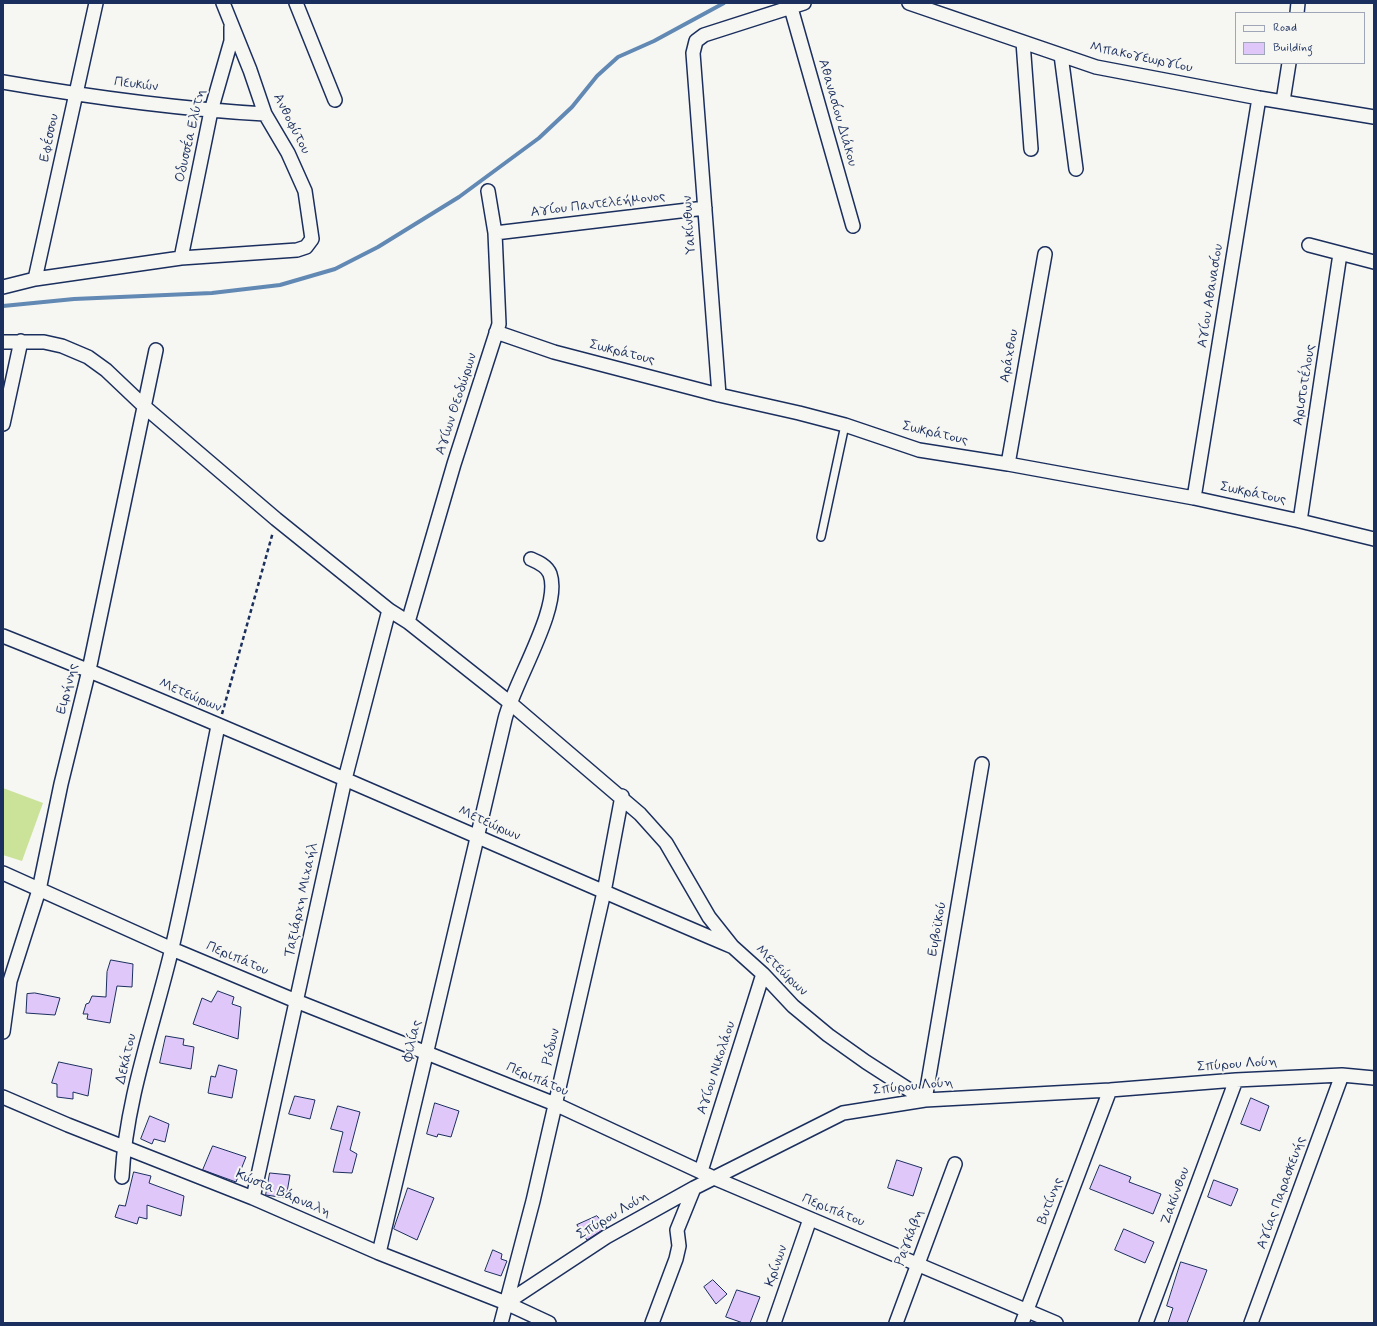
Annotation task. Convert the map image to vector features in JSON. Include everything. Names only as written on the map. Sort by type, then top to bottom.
[{"type":"street","name":"Εφέσσου","points":[[35,279],[96,3]]},
{"type":"street","name":"Ανθοφύτου","points":[[181,258],[297,250],[306,247],[312,239],[305,191],[288,153],[265,114],[223,3]]},
{"type":"street","points":[[296,3],[335,100]]},
{"type":"street","name":"Μπακογεωργίου","points":[[909,3],[1096,67],[1259,98],[1374,117]]},
{"type":"street","name":"Υακίνθων","points":[[719,395],[692,53],[696,41],[704,35],[798,5]]},
{"type":"street","name":"Αθανασίου Διάκου","points":[[798,5],[852,226]]},
{"type":"street","name":"Οδυσσέα Ελύτη","points":[[181,258],[211,111],[231,41],[231,22]]},
{"type":"street","points":[[1023,42],[1030,149]]},
{"type":"street","points":[[1061,55],[1076,170]]},
{"type":"street","points":[[1282,101],[1289,64]]},
{"type":"street","name":"Πευκών","points":[[3,82],[76,94],[211,111],[265,114]]},
{"type":"street","name":"Αγίου Αθανασίου","points":[[1194,498],[1259,98]]},
{"type":"street","name":"Αγίων Θεοδώρων","points":[[408,622],[454,464],[496,332],[499,317],[495,233],[488,191]]},
{"type":"street","name":"Αγίου Παντελεήμονος","points":[[495,233],[705,208]]},
{"type":"street","points":[[1309,245],[1374,262]]},
{"type":"street","name":"Αράχθου","points":[[1008,464],[1045,254]]},
{"type":"street","name":"Αριστοτέλους","points":[[1300,521],[1340,254]]},
{"type":"street","points":[[3,287],[35,279],[181,258]]},
{"type":"street","name":"Σωκράτους","points":[[496,332],[554,352],[719,395],[845,425],[919,450],[1008,464],[1194,498],[1374,539]]},
{"type":"street","points":[[3,424],[21,341]]},
{"type":"street","points":[[3,342],[44,342],[62,346],[88,357],[106,370],[146,408],[276,519],[389,610],[408,622],[509,702],[622,796],[640,814],[666,843],[710,917],[733,947]]},
{"type":"street","name":"Ειρήνης","points":[[3,1032],[10,981],[39,890],[61,784],[89,670],[146,408],[156,350]]},
{"type":"street","name":"Φιλίας","points":[[380,1253],[509,702],[551,606],[553,588],[550,573],[541,564],[531,559]]},
{"type":"street","name":"Ταξιάρχη Μιχαήλ","points":[[253,1198],[345,779],[389,610]]},
{"type":"street","name":"Μετεώρων","points":[[3,636],[89,670],[345,779],[733,947],[763,974],[794,1006],[828,1035],[866,1062],[926,1100]]},
{"type":"street","name":"Δεκάτου","points":[[122,1177],[124,1147],[146,1044],[172,948],[218,726]]},
{"type":"street","name":"Ευβοϊκού","points":[[926,1100],[982,764]]},
{"type":"street","name":"Ρόδων","points":[[501,1323],[533,1201],[604,892],[622,796]]},
{"type":"street","name":"Περιπάτου","points":[[3,873],[296,1001],[555,1104],[714,1178],[1027,1309],[1056,1323]]},
{"type":"street","name":"Αγίου Νικολάου","points":[[700,1171],[763,974]]},
{"type":"street","name":"Σπύρου Λούη","points":[[506,1303],[606,1237],[694,1188],[843,1112],[926,1100],[1110,1090],[1236,1080],[1342,1074],[1374,1078]]},
{"type":"street","name":"Αγίας Παρασκευής","points":[[1251,1323],[1342,1074]]},
{"type":"street","name":"Ζακύνθου","points":[[1146,1323],[1236,1080]]},
{"type":"street","name":"Βυτίνης","points":[[1022,1323],[1110,1090]]},
{"type":"street","name":"Κώστα Βάρναλη","points":[[3,1097],[253,1198],[380,1253],[506,1303],[550,1323]]},
{"type":"street","name":"Ραγκάβη","points":[[896,1323],[955,1164]]},
{"type":"street","points":[[652,1323],[676,1258],[679,1246],[677,1230],[694,1188]]},
{"type":"street","name":"Κρίνων","points":[[774,1323],[810,1219]]},
{"type":"lane","points":[[820,537],[845,425]]},
{"type":"path","points":[[218,726],[276,519]]},
{"type":"green space","points":[[3,788],[43,803],[22,861],[3,855]]},
{"type":"building","points":[[111,960],[133,964],[132,987],[117,986],[110,1023],[87,1019],[88,1014],[83,1014],[86,1004],[89,1003],[92,996],[106,997],[107,972]]},
{"type":"building","points":[[218,991],[234,997],[232,1004],[241,1007],[238,1039],[193,1024],[202,998],[211,1002]]},
{"type":"building","points":[[35,993],[60,998],[55,1015],[26,1013],[27,994]]},
{"type":"building","points":[[166,1036],[184,1039],[183,1045],[194,1047],[191,1069],[160,1063]]},
{"type":"building","points":[[59,1062],[92,1069],[88,1096],[73,1092],[73,1099],[57,1097],[57,1084],[52,1083]]},
{"type":"building","points":[[219,1065],[237,1070],[232,1098],[208,1093],[211,1076],[215,1077]]},
{"type":"building","points":[[295,1096],[315,1100],[310,1119],[289,1114]]},
{"type":"building","points":[[1251,1098],[1269,1106],[1260,1131],[1241,1124]]},
{"type":"building","points":[[435,1103],[459,1111],[451,1137],[438,1134],[437,1137],[427,1134]]},
{"type":"building","points":[[338,1106],[360,1112],[350,1150],[357,1154],[352,1173],[333,1172],[343,1132],[331,1129]]},
{"type":"building","points":[[150,1116],[169,1124],[165,1142],[154,1139],[152,1144],[141,1139]]},
{"type":"building","points":[[213,1146],[246,1157],[236,1182],[203,1170]]},
{"type":"building","points":[[897,1160],[922,1168],[913,1196],[888,1188]]},
{"type":"building","points":[[1100,1165],[1131,1177],[1129,1182],[1161,1194],[1153,1214],[1090,1189]]},
{"type":"building","points":[[134,1172],[151,1176],[149,1183],[184,1196],[181,1216],[147,1205],[147,1219],[139,1217],[137,1224],[115,1217],[119,1205],[125,1206]]},
{"type":"building","points":[[270,1173],[290,1175],[286,1198],[266,1195]]},
{"type":"building","points":[[1214,1180],[1238,1189],[1231,1206],[1208,1197]]},
{"type":"building","points":[[408,1188],[434,1198],[417,1240],[394,1229]]},
{"type":"building","points":[[597,1216],[607,1227],[587,1240],[577,1225]]},
{"type":"building","points":[[1124,1229],[1154,1242],[1145,1263],[1115,1250]]},
{"type":"building","points":[[493,1250],[502,1254],[501,1259],[507,1261],[501,1276],[485,1271]]},
{"type":"building","points":[[1181,1262],[1207,1270],[1187,1323],[1168,1323],[1173,1308],[1167,1306]]},
{"type":"building","points":[[713,1280],[727,1294],[716,1304],[704,1287]]},
{"type":"building","points":[[737,1290],[760,1297],[750,1323],[743,1323],[726,1317]]},
{"type":"waterway","points":[[3,306],[74,299],[212,293],[280,285],[335,269],[378,247],[459,197],[539,138],[572,107],[597,76],[618,57],[654,41],[724,3]]}]
